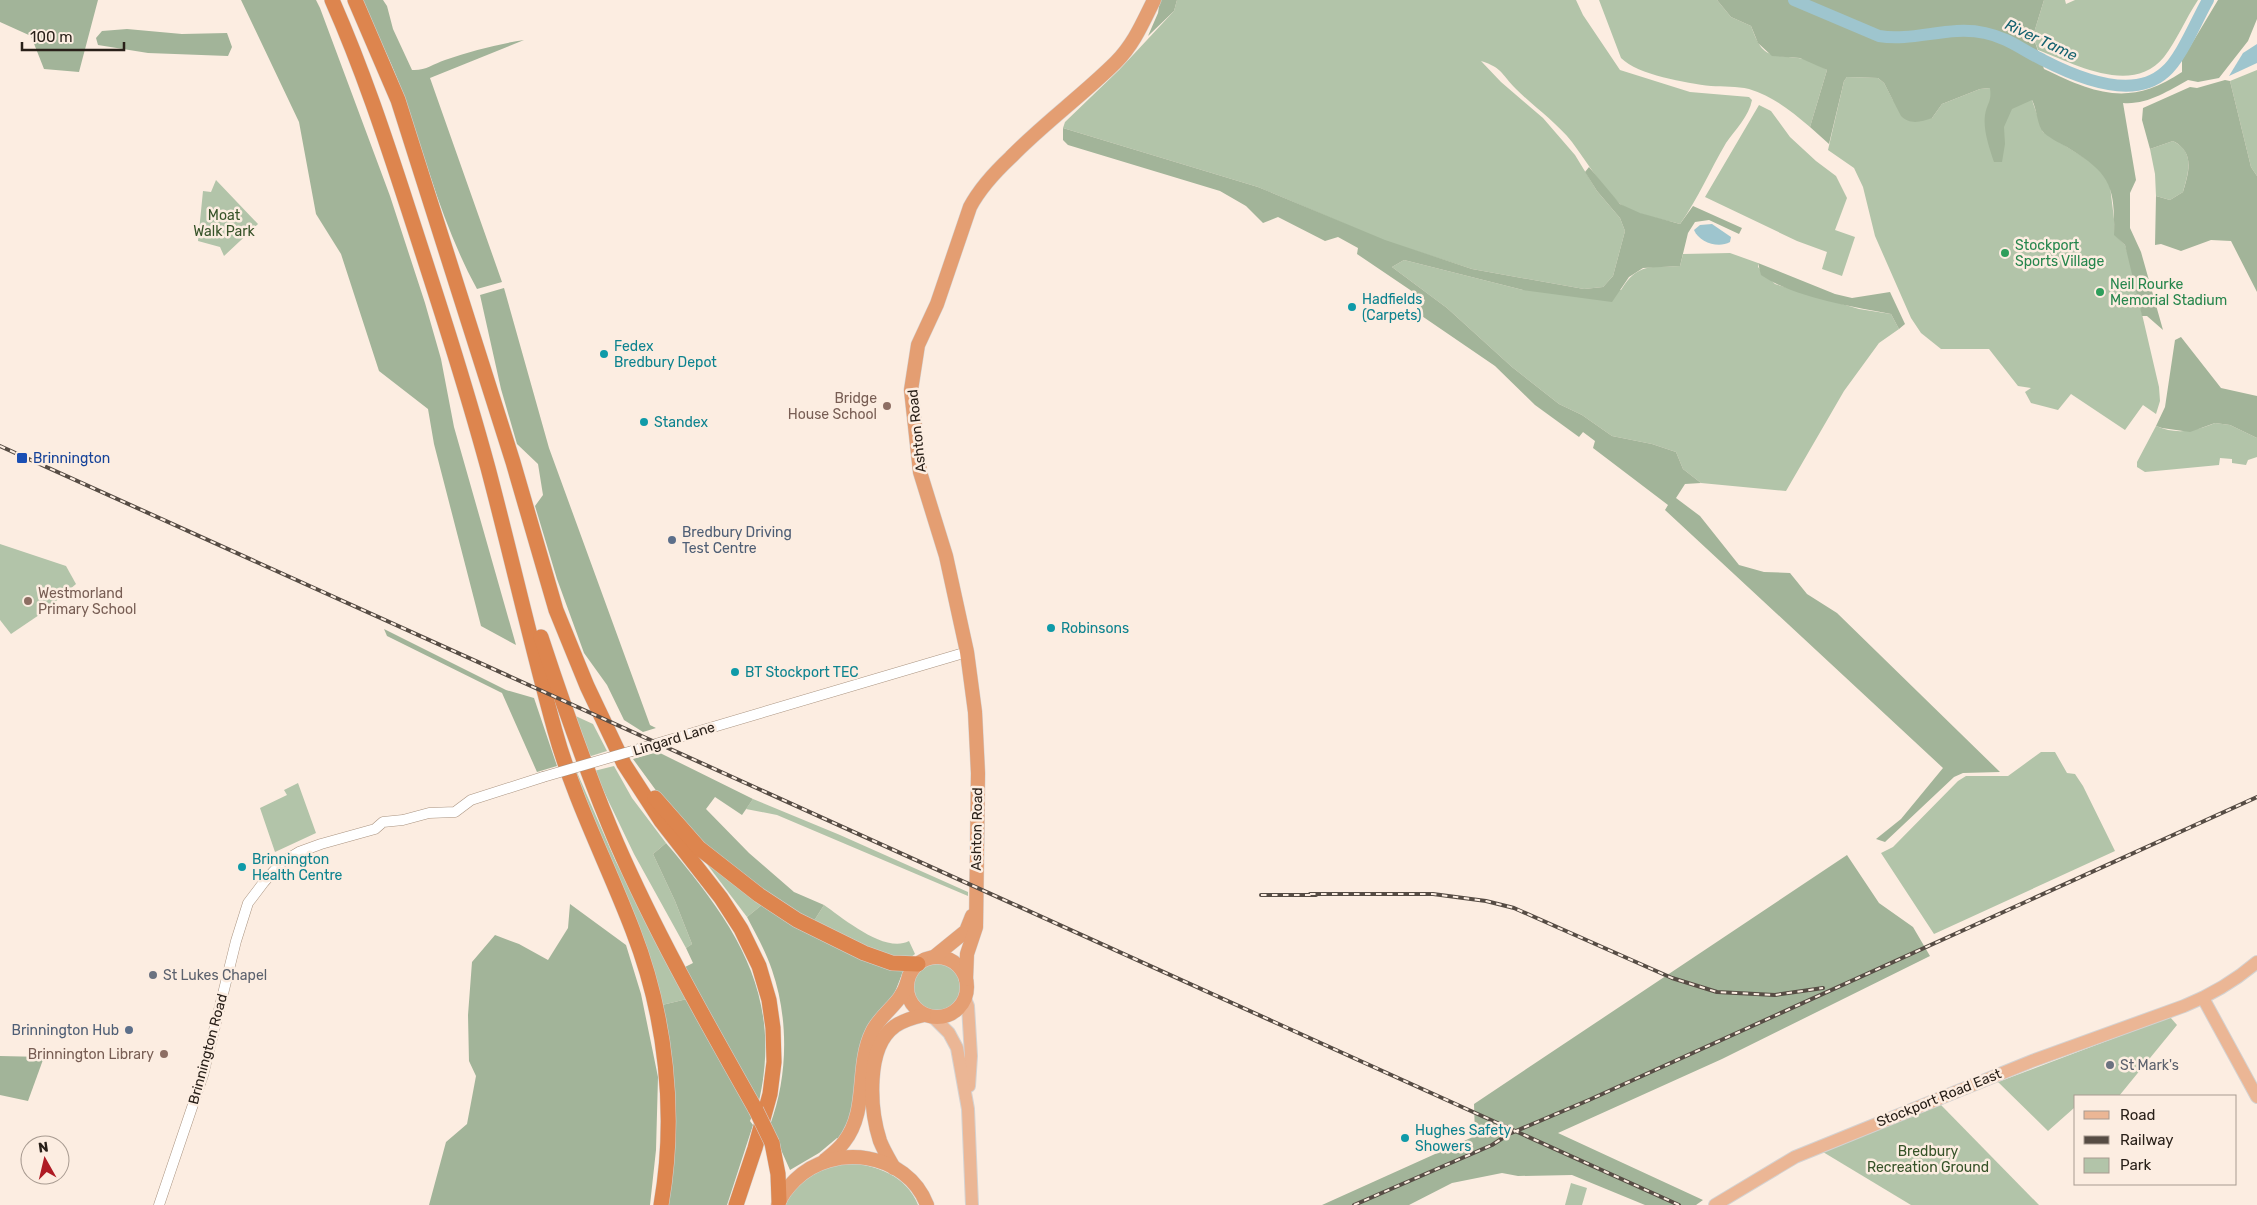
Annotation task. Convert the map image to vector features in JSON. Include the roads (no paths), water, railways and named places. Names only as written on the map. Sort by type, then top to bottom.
[{"type":"highway","points":[[332,0],[376,108],[436,293],[487,465],[561,698],[593,786],[618,846],[659,933],[756,1110],[772,1143],[778,1174],[778,1203]]},
{"type":"highway","points":[[355,0],[400,109],[514,462],[556,610],[587,686],[661,821],[695,863],[741,929],[759,966],[769,1000],[773,1028],[774,1062],[770,1094],[756,1148],[736,1205]]},
{"type":"highway","name":"Ashton Road","points":[[966,979],[967,954],[976,927],[978,774],[975,712],[967,652],[946,556],[920,472],[911,390],[918,345],[937,304],[970,207],[976,196],[1000,167],[1038,130],[1117,61],[1135,40],[1154,0]]},
{"type":"highway","points":[[487,465],[556,734],[577,793],[635,935],[654,1000],[667,1080],[668,1135],[662,1205]]},
{"type":"highway","points":[[628,758],[699,848],[759,895],[805,924],[864,954],[892,963],[918,964],[934,957],[951,960],[958,965],[966,979],[966,999],[960,1008],[952,1014],[929,1016],[895,1026],[885,1036],[874,1063],[873,1101],[875,1121],[883,1149],[894,1168]]},
{"type":"highway","name":"Ashton Road","points":[[934,957],[966,931],[975,909]]},
{"type":"highway","points":[[778,1203],[787,1188],[801,1174],[825,1160],[840,1148],[850,1133],[861,1096],[867,1045],[879,1020],[904,994],[909,976],[918,964]]},
{"type":"highway","points":[[907,983],[910,1002],[929,1016]]},
{"type":"highway","points":[[825,1160],[859,1157],[873,1159],[894,1168],[906,1176],[920,1192],[927,1205]]},
{"type":"main road","name":"Stockport Road East","points":[[1715,1205],[1795,1157],[2032,1061],[2203,998],[2240,977],[2257,962]]},
{"type":"main road","points":[[2203,998],[2257,1097]]},
{"type":"main road","points":[[966,999],[971,1056],[968,1109],[972,1205]]},
{"type":"main road","points":[[929,1016],[949,1033],[957,1048],[968,1109]]},
{"type":"street","name":"Lingard Lane","points":[[383,822],[403,820],[429,813],[455,812],[471,800],[543,777],[628,758],[967,652]]},
{"type":"street","name":"Brinnington Road","points":[[159,1205],[203,1075],[236,941],[248,903],[282,862],[299,852],[321,844],[375,829],[383,822]]},
{"type":"water","points":[[2257,44],[2257,63],[2229,76],[2243,53]]},
{"type":"water","points":[[1712,224],[1731,237],[1730,242],[1720,245],[1709,243],[1700,238],[1694,230],[1700,225]]},
{"type":"waterway","name":"River Tame","points":[[1794,0],[1879,36],[1905,37],[1958,31],[1972,31],[1994,35],[2071,73],[2104,83],[2121,85],[2137,85],[2152,81],[2165,72],[2183,49],[2208,0]]},
{"type":"railway","points":[[0,446],[1679,1205]]},
{"type":"railway","points":[[1354,1205],[1492,1145],[1509,1134],[1589,1100],[2257,797]]},
{"type":"railway","points":[[1310,894],[1433,894],[1486,901],[1514,908],[1672,978],[1717,992],[1775,995],[1823,988]]},
{"type":"railway","points":[[1261,895],[1316,895]]},
{"type":"place","name":"Stockport Sports Village","points":[[2005,253]]},
{"type":"place","name":"Neil Rourke Memorial Stadium","points":[[2100,292]]},
{"type":"place","name":"Hadfields (Carpets)","points":[[1352,307]]},
{"type":"place","name":"Fedex Bredbury Depot","points":[[604,354]]},
{"type":"place","name":"Bridge House School","points":[[887,406]]},
{"type":"place","name":"Standex","points":[[644,422]]},
{"type":"place","name":"Brinnington","points":[[22,458]]},
{"type":"place","name":"Bredbury Driving Test Centre","points":[[672,540]]},
{"type":"place","name":"Westmorland Primary School","points":[[28,601]]},
{"type":"place","name":"Robinsons","points":[[1051,628]]},
{"type":"place","name":"BT Stockport TEC","points":[[735,672]]},
{"type":"place","name":"Brinnington Health Centre","points":[[242,867]]},
{"type":"place","name":"St Lukes Chapel","points":[[153,975]]},
{"type":"place","name":"Brinnington Hub","points":[[129,1030]]},
{"type":"place","name":"Brinnington Library","points":[[164,1054]]},
{"type":"place","name":"St Mark's","points":[[2110,1065]]},
{"type":"place","name":"Hughes Safety Showers","points":[[1405,1138]]},
{"type":"park label","name":"Moat Walk Park","points":[[224,224]]},
{"type":"park label","name":"Bredbury Recreation Ground","points":[[1928,1160]]}]
